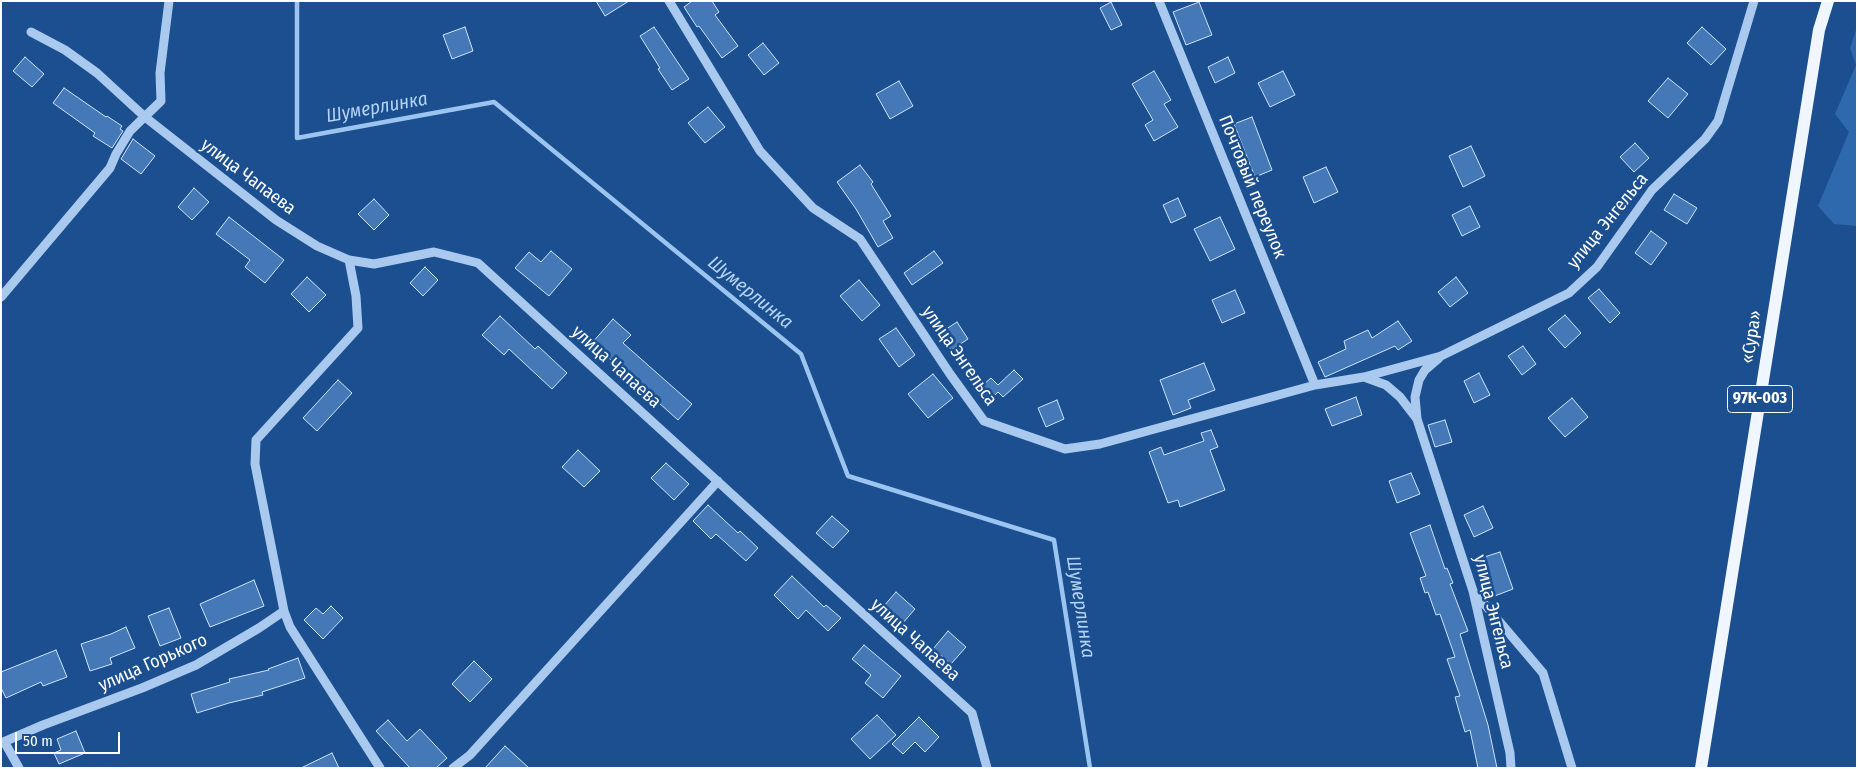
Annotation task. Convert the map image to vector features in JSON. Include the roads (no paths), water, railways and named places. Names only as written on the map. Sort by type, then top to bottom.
[{"type":"main road","points":[[1819,30],[1823,1]]},
{"type":"main road","name":"«Сура»","points":[[1701,768],[1819,30],[1828,1]]},
{"type":"street","points":[[1,297],[110,168],[130,131],[161,101],[160,73],[169,1]]},
{"type":"street","name":"улица Энгельса","points":[[669,1],[760,151],[813,208],[860,239],[950,374],[984,421],[1065,448],[1100,444],[1315,385],[1364,376],[1441,356],[1568,293],[1597,267],[1652,190],[1705,139],[1718,121],[1754,1]]},
{"type":"street","name":"Почтовый переулок","points":[[1159,1],[1315,385]]},
{"type":"street","name":"улица Чапаева","points":[[31,32],[65,50],[97,73],[145,117],[276,220],[317,246],[348,260],[374,264],[434,252],[478,263],[972,713],[987,768]]},
{"type":"street","points":[[348,260],[356,296],[358,328],[256,440],[255,464],[284,611],[290,627],[380,768]]},
{"type":"street","points":[[1417,419],[1415,397],[1419,380],[1425,370],[1441,356]]},
{"type":"street","name":"улица Энгельса","points":[[1364,376],[1386,385],[1400,397],[1417,419],[1473,591],[1510,753],[1511,768]]},
{"type":"street","points":[[453,768],[470,755],[718,482]]},
{"type":"street","points":[[1473,591],[1542,673],[1572,768]]},
{"type":"street","name":"улица Горького","points":[[3,743],[43,725],[142,688],[196,665],[284,611]]},
{"type":"street","points":[[3,743],[20,768]]},
{"type":"waterway","name":"Шумерлинка","points":[[297,1],[297,138],[494,102],[801,354],[848,476],[1054,540],[1090,768]]}]
